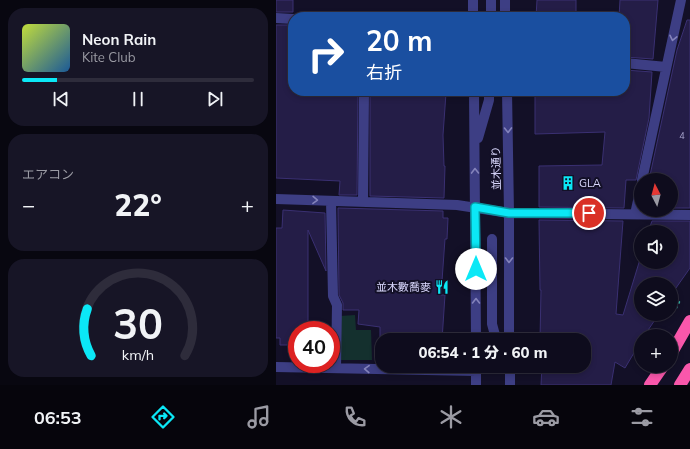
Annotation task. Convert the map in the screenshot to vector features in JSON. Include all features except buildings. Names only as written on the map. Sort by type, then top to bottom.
[{"type":"highway","points":[[678,342],[690,321]]},
{"type":"highway","points":[[680,385],[690,369]]},
{"type":"highway","points":[[650,385],[658,373]]},
{"type":"street","points":[[473,0],[473,12]]},
{"type":"street","points":[[490,12],[491,0]]},
{"type":"street","points":[[505,0],[506,12]]},
{"type":"street","points":[[643,173],[681,0]]},
{"type":"street","points":[[276,18],[288,19]]},
{"type":"street","points":[[630,63],[666,67]]},
{"type":"street","points":[[363,202],[364,96]]},
{"type":"street","name":"並木通り","points":[[474,96],[476,333]]},
{"type":"street","points":[[475,148],[489,96]]},
{"type":"street","name":"並木通り","points":[[507,96],[509,333]]},
{"type":"street","points":[[276,200],[457,205],[509,213],[634,214]]},
{"type":"street","points":[[331,201],[333,296],[337,305],[337,321]]},
{"type":"street","points":[[678,215],[690,215]]},
{"type":"street","points":[[492,238],[492,324],[494,333]]},
{"type":"street","points":[[276,366],[288,366]]},
{"type":"street","points":[[340,368],[375,368]]},
{"type":"street","points":[[476,373],[476,385]]},
{"type":"street","points":[[510,373],[510,385]]},
{"type":"green space","points":[[355,315],[356,330],[371,330],[372,360],[340,360],[340,316]]},
{"type":"place","name":"GLA","points":[[568,183]]},
{"type":"place","name":"並木數喬麥","points":[[442,287]]},
{"type":"route","points":[[476,269],[475,207],[509,213],[589,213]]}]
